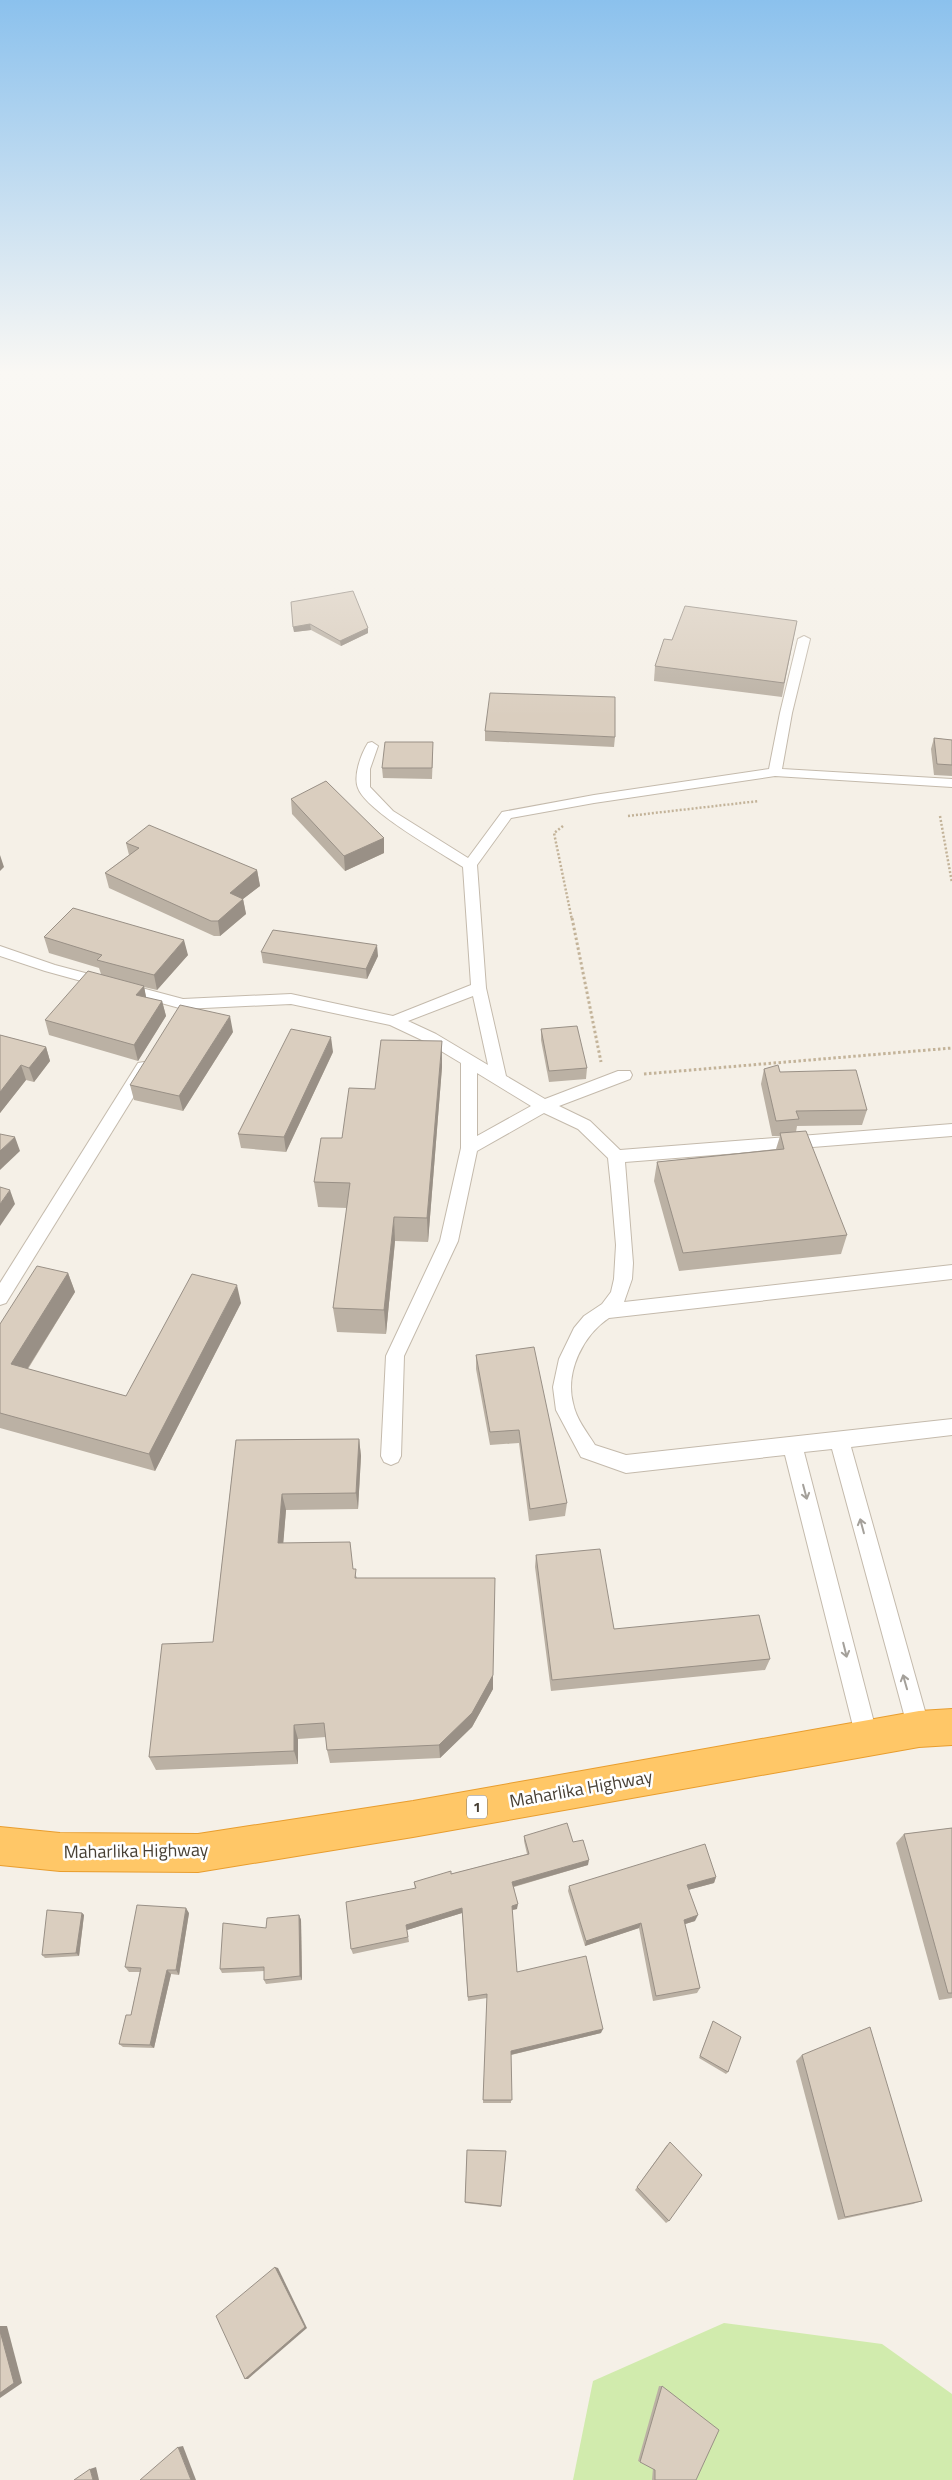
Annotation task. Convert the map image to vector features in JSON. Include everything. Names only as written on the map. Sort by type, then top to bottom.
[{"type":"highway","name":"Maharlika Highway","points":[[0,1846],[60,1852],[198,1853],[414,1819],[867,1738],[935,1728]]},
{"type":"lane","points":[[775,772],[786,713],[804,639]]},
{"type":"lane","points":[[372,746],[364,769],[364,788],[388,814],[470,865]]},
{"type":"lane","points":[[499,1080],[479,988],[470,865],[507,815],[594,799],[775,772],[952,783]]},
{"type":"lane","points":[[0,951],[50,968],[183,1004],[291,999],[394,1021],[431,1038],[544,1106],[584,1125],[616,1156],[625,1269],[620,1292],[609,1311]]},
{"type":"lane","points":[[394,1021],[479,988]]},
{"type":"lane","points":[[172,1021],[183,1004]]},
{"type":"lane","points":[[0,1298],[152,1055]]},
{"type":"lane","points":[[391,1456],[395,1356],[449,1241],[468,1148],[468,1062]]},
{"type":"lane","points":[[468,1148],[544,1106],[624,1076]]},
{"type":"lane","points":[[616,1156],[952,1130]]},
{"type":"lane","points":[[952,1272],[609,1311],[587,1325],[568,1356],[562,1398],[571,1423],[588,1451],[626,1464],[952,1427]]},
{"type":"lane","points":[[839,1440],[935,1728]]},
{"type":"lane","points":[[792,1445],[867,1738]]},
{"type":"path","points":[[624,816],[759,801]]},
{"type":"path","points":[[940,816],[952,882]]},
{"type":"path","points":[[566,823],[554,833],[602,1067],[609,1072],[624,1076],[952,1048]]},
{"type":"green space","points":[[724,2323],[882,2344],[952,2394],[952,2480],[573,2480],[593,2381]]},
{"type":"building","points":[[353,591],[368,628],[340,641],[310,624],[293,627],[291,602]]},
{"type":"building","points":[[685,606],[797,621],[784,683],[655,666],[664,639],[672,640]]},
{"type":"building","points":[[490,693],[615,697],[615,737],[485,731]]},
{"type":"building","points":[[934,738],[952,740],[952,765],[937,764]]},
{"type":"building","points":[[385,742],[433,742],[432,768],[382,768]]},
{"type":"building","points":[[326,781],[384,838],[344,856],[291,799]]},
{"type":"building","points":[[149,825],[257,870],[230,893],[243,899],[218,921],[211,921],[105,873],[139,848],[126,843]]},
{"type":"building","points":[[73,908],[184,940],[154,975],[97,960],[102,955],[44,937]]},
{"type":"building","points":[[273,930],[377,945],[366,969],[261,952]]},
{"type":"building","points":[[88,971],[144,986],[136,995],[162,1001],[134,1045],[45,1020]]},
{"type":"building","points":[[180,1005],[230,1016],[179,1096],[130,1085]]},
{"type":"building","points":[[577,1026],[587,1068],[549,1071],[541,1029]]},
{"type":"building","points":[[291,1029],[331,1037],[284,1137],[238,1134]]},
{"type":"building","points":[[0,1035],[46,1047],[29,1068],[21,1065],[0,1092]]},
{"type":"building","points":[[381,1040],[442,1041],[427,1218],[394,1217],[384,1310],[333,1308],[350,1183],[314,1182],[321,1138],[342,1138],[349,1088],[375,1089]]},
{"type":"building","points":[[778,1065],[780,1072],[856,1070],[867,1110],[796,1111],[799,1119],[776,1121],[764,1069]]},
{"type":"building","points":[[806,1131],[847,1235],[683,1253],[657,1162],[784,1149],[780,1133]]},
{"type":"building","points":[[0,1134],[15,1137],[0,1151]]},
{"type":"building","points":[[0,1187],[10,1190],[0,1204]]},
{"type":"building","points":[[37,1266],[68,1273],[11,1364],[126,1396],[192,1274],[237,1285],[149,1454],[0,1413],[0,1324]]},
{"type":"building","points":[[534,1347],[567,1503],[530,1509],[519,1430],[490,1432],[476,1355]]},
{"type":"building","points":[[359,1439],[356,1493],[282,1494],[278,1543],[350,1542],[353,1569],[356,1569],[355,1578],[495,1578],[493,1675],[472,1713],[439,1745],[327,1750],[324,1723],[294,1725],[294,1751],[149,1757],[162,1644],[213,1642],[236,1440]]},
{"type":"building","points":[[600,1549],[614,1629],[759,1615],[770,1659],[552,1680],[536,1555]]},
{"type":"building","points":[[567,1823],[573,1842],[583,1840],[589,1860],[512,1882],[518,1904],[512,1906],[517,1972],[586,1956],[603,2029],[511,2051],[512,2100],[483,2100],[487,1994],[468,1997],[462,1908],[406,1925],[408,1937],[351,1949],[346,1902],[416,1888],[414,1882],[451,1871],[451,1874],[529,1854],[524,1836]]},
{"type":"building","points":[[952,1828],[952,1993],[948,1993],[904,1834]]},
{"type":"building","points":[[705,1844],[716,1877],[687,1885],[698,1915],[684,1920],[700,1988],[656,1996],[641,1923],[586,1941],[569,1886]]},
{"type":"building","points":[[137,1905],[186,1908],[176,1970],[167,1970],[150,2045],[119,2044],[126,2015],[131,2015],[141,1968],[125,1967]]},
{"type":"building","points":[[47,1910],[82,1913],[76,1953],[42,1955]]},
{"type":"building","points":[[299,1915],[300,1976],[264,1980],[264,1967],[220,1969],[223,1923],[266,1928],[267,1918]]},
{"type":"building","points":[[713,2021],[741,2037],[728,2072],[700,2056]]},
{"type":"building","points":[[870,2027],[922,2201],[845,2217],[802,2055]]},
{"type":"building","points":[[670,2142],[702,2175],[669,2221],[637,2187]]},
{"type":"building","points":[[467,2150],[506,2151],[501,2206],[465,2202]]},
{"type":"building","points":[[275,2267],[305,2327],[245,2379],[216,2316]]},
{"type":"building","points":[[0,2331],[14,2383],[0,2393]]},
{"type":"building","points":[[662,2386],[719,2430],[696,2480],[655,2480],[655,2470],[640,2462]]},
{"type":"building","points":[[178,2447],[191,2480],[140,2480]]},
{"type":"building","points":[[90,2469],[93,2480],[74,2480]]}]
